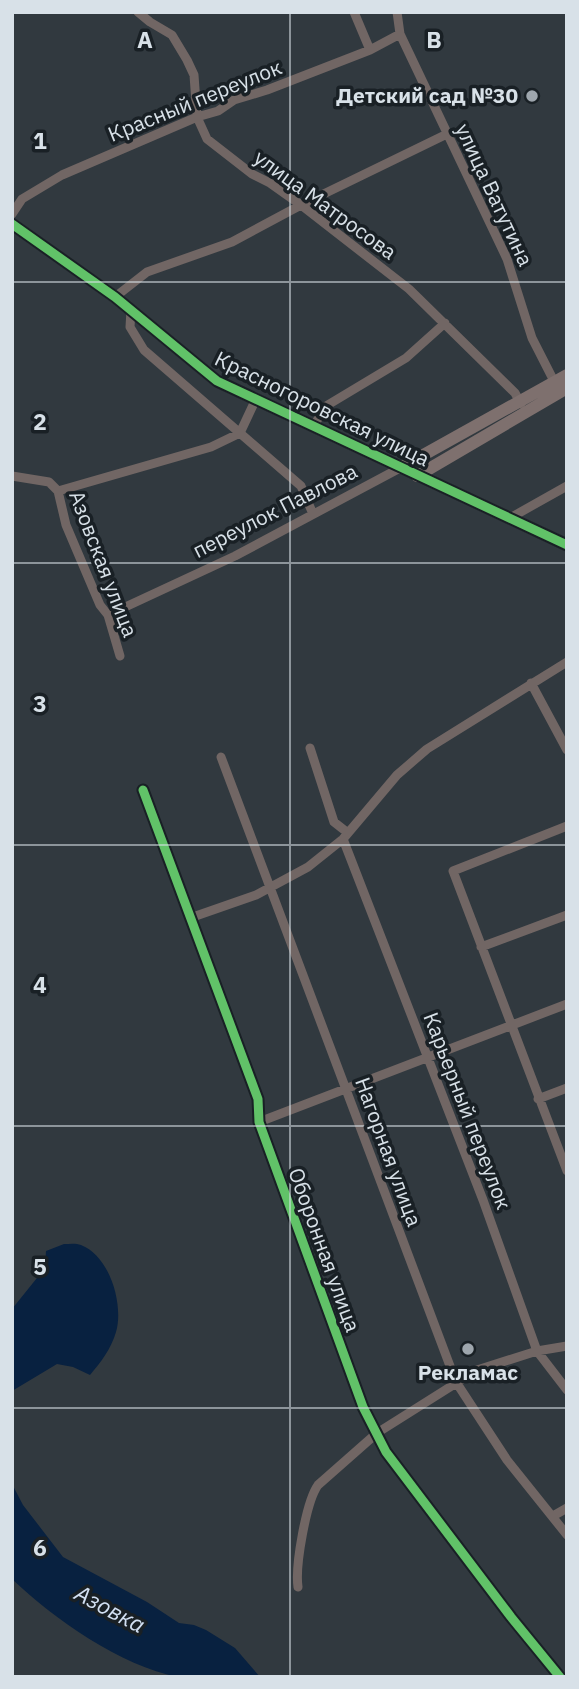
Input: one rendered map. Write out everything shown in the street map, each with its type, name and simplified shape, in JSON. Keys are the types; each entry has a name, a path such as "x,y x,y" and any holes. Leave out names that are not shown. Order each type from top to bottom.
{"street":[{"name":"улица Матросова","path":"138,12 172,35 187,60 194,75 197,117 206,139 252,174 301,205 409,289 515,393 522,407"},
{"path":"354,12 370,50"},
{"name":"улица Ватутина","path":"397,12 400,34 507,259 532,338 560,387"},
{"name":"Красный переулок","path":"12,214 22,199 62,174 197,117 218,111 234,100 370,50 400,34"},
{"path":"115,297 147,272 232,242 301,205 447,135"},
{"name":"Красногоровская улица","path":"12,224 115,297 217,382 567,545"},
{"name":"Красногоровская улица","path":"131,310 130,327 144,350 301,486 313,514"},
{"path":"313,427 326,406 406,358 445,323"},
{"name":"переулок Павлова","path":"108,615 235,556 522,407 560,387 567,375"},
{"path":"58,491 211,447 240,433 255,401"},
{"name":"переулок Павлова","path":"417,476 522,407"},
{"name":"Азовская улица","path":"12,476 49,482 58,491 66,525 83,569 100,605 108,615 120,656"},
{"path":"510,517 567,486"},
{"path":"190,918 256,895 308,867 345,836 397,775 427,749 567,662"},
{"path":"531,683 567,750"},
{"name":"Карьерный переулок","path":"310,748 334,822 345,836 537,1351 567,1390"},
{"name":"Нагорная улица","path":"221,757 456,1382 507,1460 567,1535"},
{"name":"Оборонная улица","path":"143,790 258,1099 259,1122 363,1407 386,1452 560,1677"},
{"path":"567,826 453,871 567,1171"},
{"path":"481,947 567,915"},
{"path":"259,1122 567,1004"},
{"path":"538,1100 567,1088"},
{"path":"298,1587 296,1574 311,1495 318,1485 377,1433 477,1370 537,1351 567,1346"},
{"path":"553,1516 567,1508"}],"water":[{"path":"64,1244 79,1244 91,1251 107,1270 118,1309 114,1338 90,1375 73,1367 57,1364 12,1391 12,1309 45,1268 46,1251"},
{"name":"Азовка","path":"12,1484 23,1505 63,1557 147,1602 179,1623 206,1630 235,1648 260,1677 187,1678 156,1671 112,1652 48,1610 12,1579"}],"cycle path":[{"path":"12,224 115,297 217,381 567,545"},
{"path":"143,790 258,1099 259,1122 363,1407 386,1452 560,1677"}],"place":[{"name":"Детский сад №30","path":"532,96"},
{"name":"Рекламас","path":"468,1349"}]}
